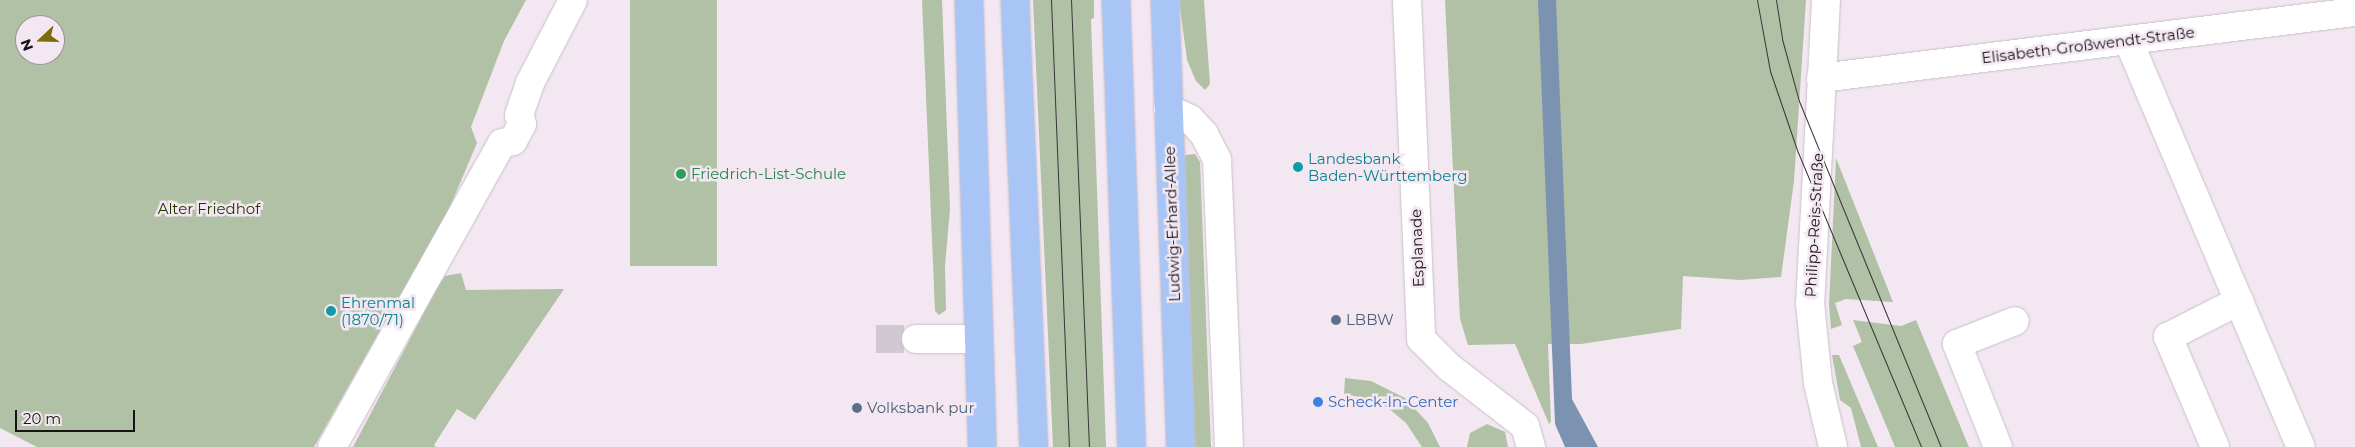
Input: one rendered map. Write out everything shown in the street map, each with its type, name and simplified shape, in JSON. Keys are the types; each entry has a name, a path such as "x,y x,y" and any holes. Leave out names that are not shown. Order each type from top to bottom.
{"main road":[{"path":"969,0 977,229 977,339 982,447"},
{"path":"1015,0 1034,447"},
{"path":"1116,0 1132,447"},
{"name":"Ludwig-Erhard-Allee","path":"1165,0 1181,447"}],"street":[{"path":"332,447 502,143 513,141 522,124 519,116 530,83 573,0"},
{"name":"Esplanade","path":"1407,0 1421,339 1449,367 1525,426 1531,447"},
{"name":"Philipp-Reis-Straße","path":"1826,0 1810,302 1818,384 1833,447"},
{"name":"Elisabeth-Großwendt-Straße","path":"1821,78 2355,12"},
{"path":"2128,40 2301,447"},
{"path":"1168,109 1190,119 1204,134 1217,160 1229,447"},
{"path":"2215,447 2168,337 2239,301"},
{"path":"1998,447 1958,344 2014,321"},
{"path":"916,340 977,339"}],"green space":[{"name":"Alter Friedhof","path":"0,0 526,0 504,41 471,127 477,143 449,209 314,447 37,447 0,428"},
{"name":"Friedrich-List-Schule","path":"630,0 717,0 717,266 630,266"},
{"path":"922,0 942,0 950,209 945,266 946,310 939,315 935,311"},
{"path":"1033,0 1094,0 1094,18 1091,19 1106,447 1053,447"},
{"path":"1179,0 1204,0 1210,84 1205,90 1196,81 1187,60"},
{"path":"1445,0 1806,0 1794,181 1781,277 1740,280 1683,276 1681,329 1581,344 1548,344 1551,422 1549,424 1515,344 1468,345 1460,319"},
{"path":"1195,154 1200,162 1211,447 1194,447 1184,159 1186,155"},
{"path":"1836,158 1893,302 1846,299 1835,303 1842,325 1831,329 1829,305"},
{"path":"461,273 466,290 564,289 475,420 457,409 434,445 436,447 353,447 437,288 445,276"},
{"path":"1853,320 1901,326 1916,320 1969,447 1895,447 1853,346 1862,342"},
{"path":"1832,355 1839,355 1878,447 1861,447 1851,408 1840,400"},
{"path":"1345,378 1371,381 1405,398 1428,423 1440,447 1422,447 1406,423 1387,407 1366,398 1344,394"},
{"path":"1487,424 1505,432 1508,447 1467,447 1470,433"}],"water":[{"path":"1538,0 1556,0 1572,399 1598,447 1565,447 1555,424"}],"tunnel":[{"path":"876,339 916,339"}],"tram line":[{"path":"1051,0 1069,447"},
{"path":"1071,0 1089,447"},
{"path":"1757,0 1770,71 1797,150 1921,447"},
{"path":"1776,0 1782,39 1799,101 1941,447"}],"place":[{"name":"Landesbank Baden-Württemberg","path":"1298,167"},
{"name":"Friedrich-List-Schule","path":"681,174"},
{"name":"Ehrenmal (1870/71)","path":"331,311"},
{"name":"LBBW","path":"1336,320"},
{"name":"Scheck-In-Center","path":"1318,402"},
{"name":"Volksbank pur","path":"857,408"}]}
